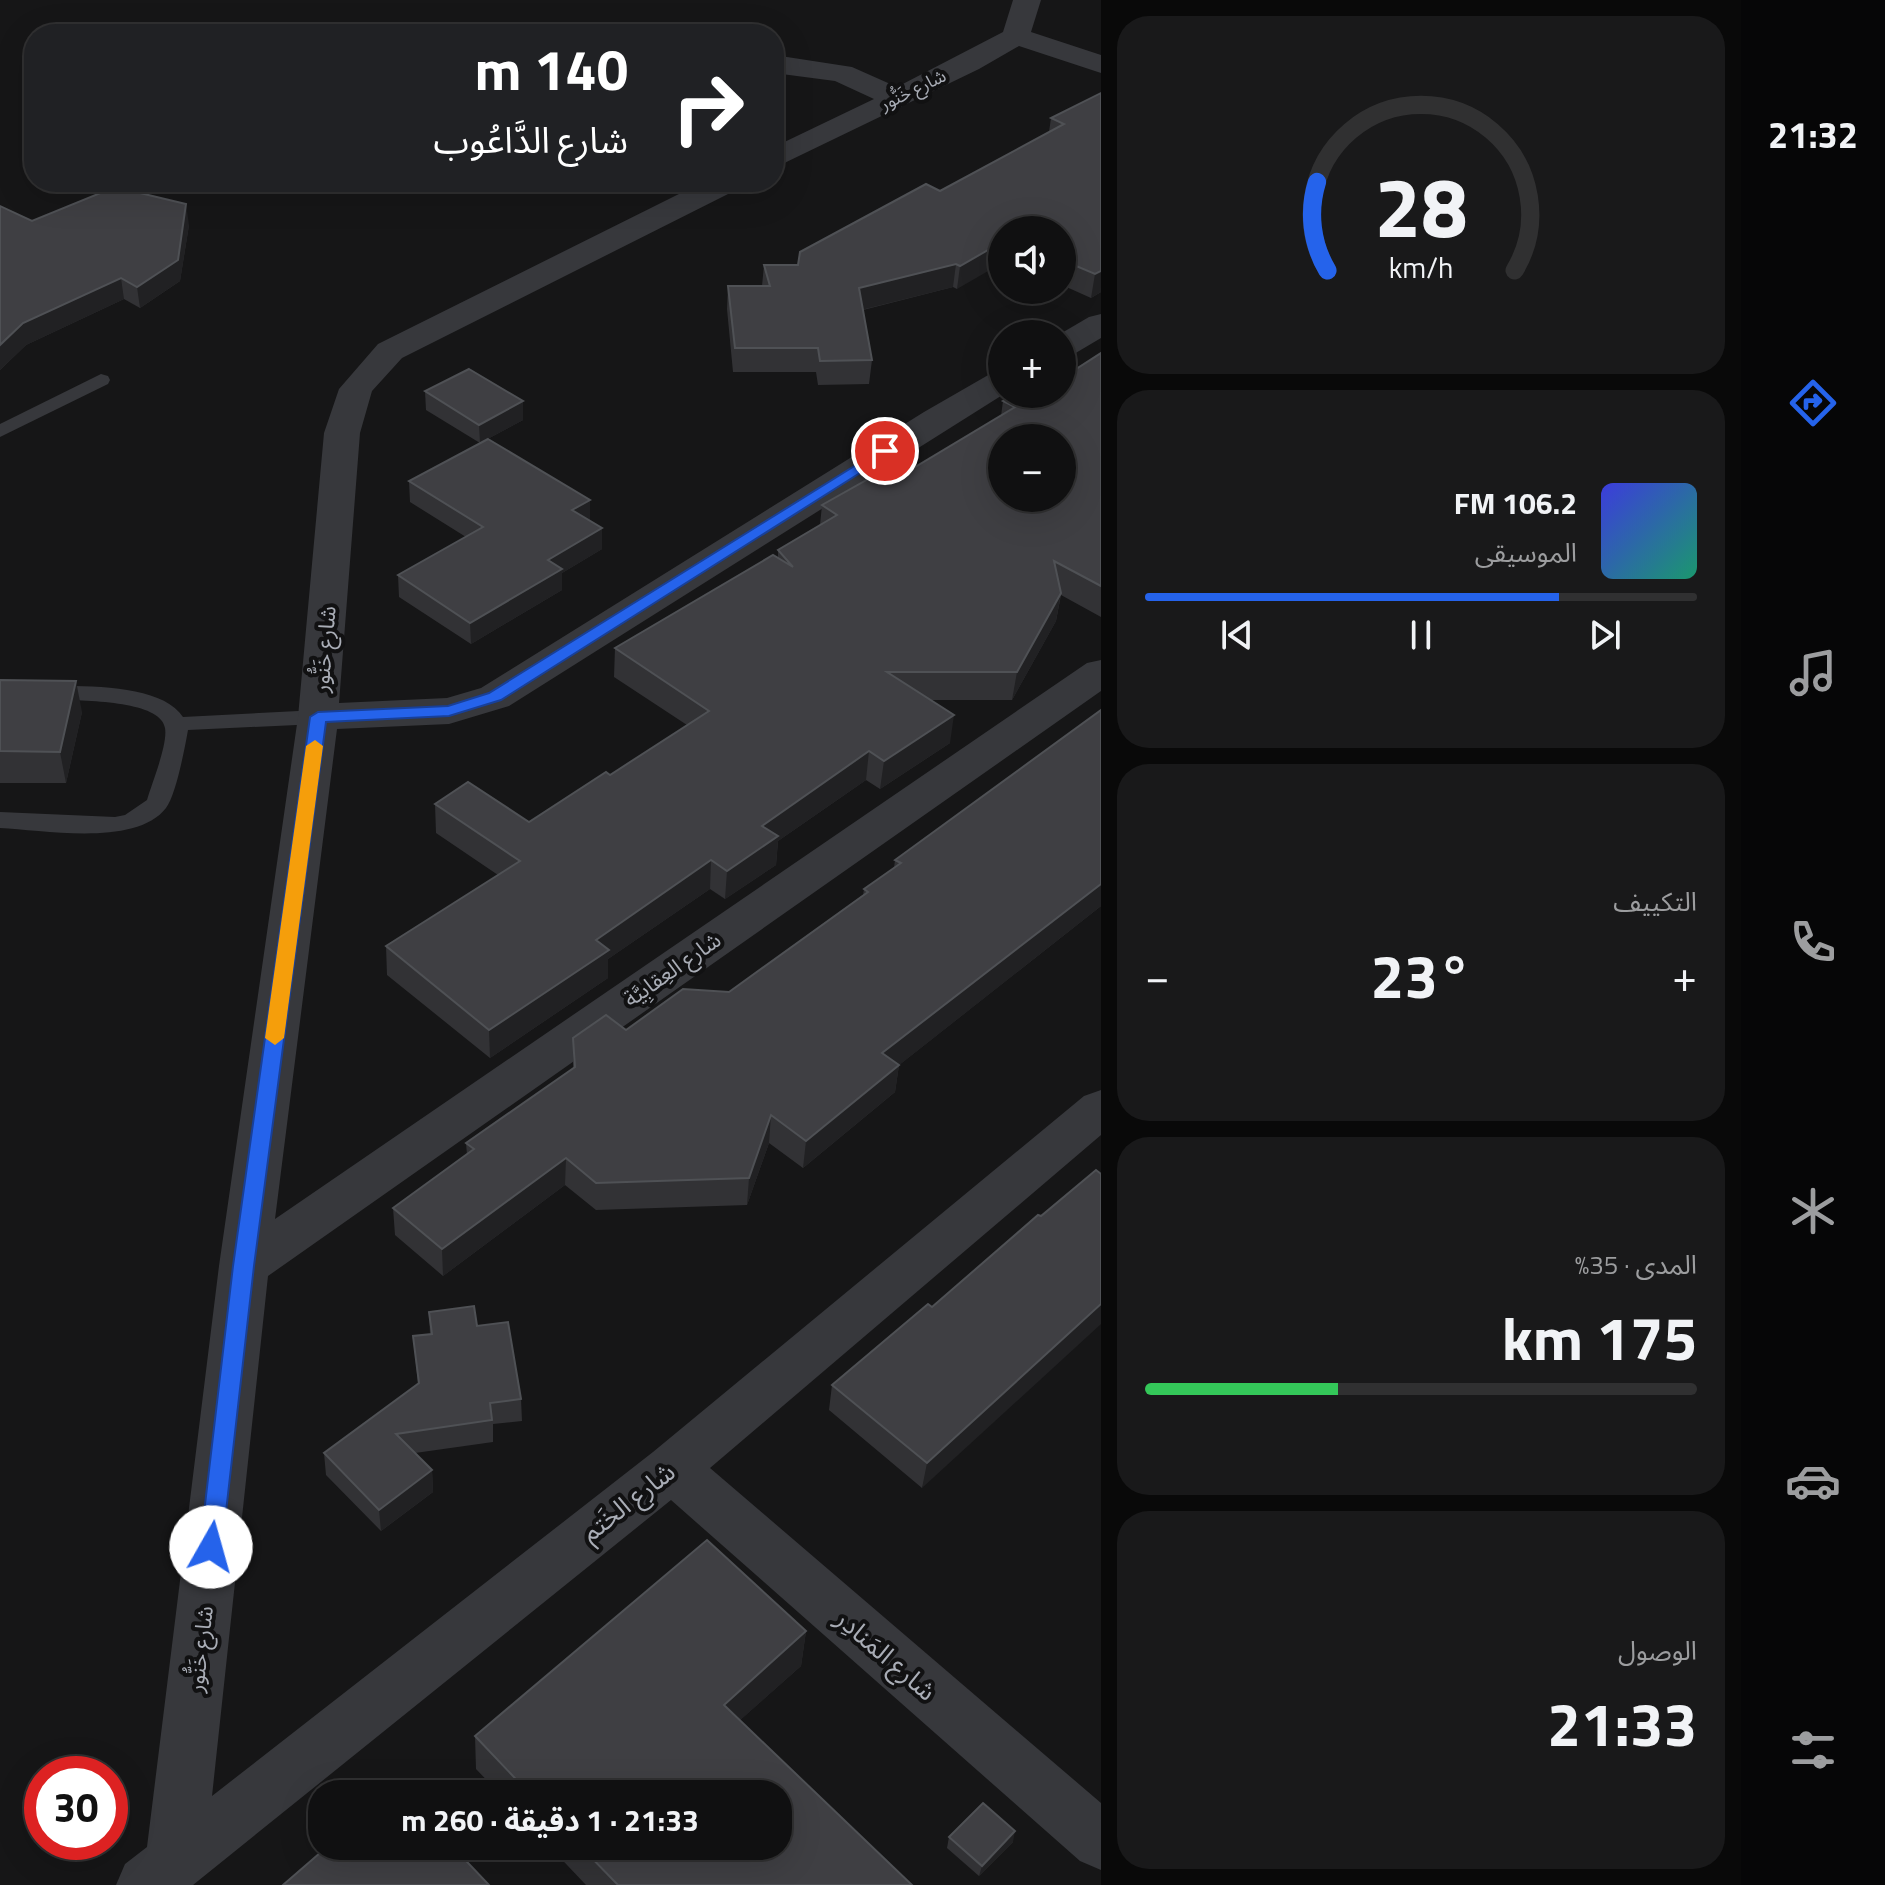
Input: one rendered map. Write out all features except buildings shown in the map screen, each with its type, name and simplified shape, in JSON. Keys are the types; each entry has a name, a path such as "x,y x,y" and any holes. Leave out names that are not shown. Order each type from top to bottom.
{"street":[{"path":"1027,0 1016,36 1101,64"},
{"name":"شارع خَنُّور","path":"784,154 969,63 1016,36"},
{"path":"784,65 842,73 896,98"},
{"name":"شارع خَنُّور","path":"161,1872 318,717 342,433 356,389 390,351 707,192"},
{"path":"1076,339 1101,324"},
{"path":"318,717 449,711 495,697 988,389"},
{"name":"شارع العِقابِيَّة","path":"244,1266 1101,672"},
{"name":"شارع الخَتم","path":"161,1872 672,1468 1101,1108"},
{"name":"شارع المَنادِر","path":"672,1468 1101,1841"}],"lane":[{"path":"0,431 101,380"},
{"path":"0,694 138,699 163,708 176,724 176,740 162,793 157,804 146,814 115,825 0,820"},
{"path":"176,724 318,717"}],"slow traffic":[{"path":"275,1038 315,746"}],"route":[{"path":"211,1547 244,1266 318,717 423,714 449,711 495,697 885,451"}]}
